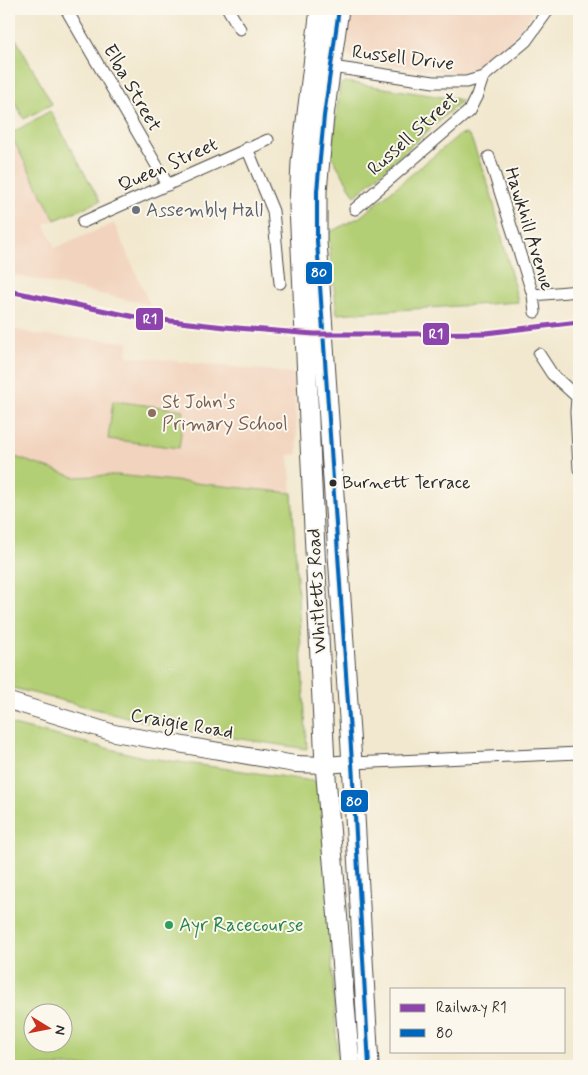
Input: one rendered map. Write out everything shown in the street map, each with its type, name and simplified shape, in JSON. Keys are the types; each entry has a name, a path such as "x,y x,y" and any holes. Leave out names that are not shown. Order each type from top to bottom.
{"main road":[{"path":"315,115 312,64 320,9"},
{"path":"315,115 332,67 339,9"},
{"name":"Whitletts Road","path":"315,115 301,162 299,206 313,306 316,361 325,765 350,1066"},
{"name":"Whitletts Road","path":"316,361 352,763 369,1066"},
{"name":"Craigie Road","path":"9,701 114,733 295,764 325,765 352,763"}],"street":[{"name":"Elba Street","path":"66,9 168,185"},
{"path":"228,9 240,29"},
{"name":"Russell Drive","path":"312,64 434,82 466,82 483,77 526,41 549,9"},
{"name":"Russell Street","path":"355,209 468,111 477,96 483,77"},
{"name":"Queen Street","path":"83,222 268,140"},
{"path":"247,148 273,211 280,283"},
{"name":"Hawkhill Avenue","path":"489,157 533,295 535,312"},
{"path":"533,295 579,291"},
{"path":"539,354 552,374 578,398 576,412 579,469"},
{"path":"352,763 579,752"}],"shaded area":[{"path":"351,9 536,9 507,45 484,66 462,74 353,60 347,54 346,43"},
{"path":"50,111 100,201 45,224 55,248 114,223 150,305 9,274 9,134"},
{"name":"St John's Primary School","path":"9,328 39,335 128,342 127,356 293,373 298,454 289,455 292,493 117,475 75,477 9,455"}],"green space":[{"path":"16,39 52,104 24,119 9,92 9,43"},
{"path":"345,82 462,100 355,196 331,155 340,85"},
{"path":"50,111 100,201 55,220 10,134"},
{"path":"467,134 471,138 491,193 518,302 337,314 328,233 360,217 459,135"},
{"path":"113,401 184,410 179,448 108,439"},
{"path":"9,455 75,477 117,475 292,493 307,749 174,729 9,687"},
{"name":"Ayr Racecourse","path":"9,724 143,757 321,782 338,1066 9,1066"}],"rail line":[{"name":"R1","path":"9,291 135,317 314,334 486,333 579,322"}],"transit line":[{"name":"80","path":"339,9 324,116 317,191 317,241 352,763 369,1066"}],"place":[{"name":"Assembly Hall","path":"136,210"},
{"name":"St John's Primary School","path":"152,413"},
{"name":"Burnett Terrace","path":"333,483"},
{"name":"Ayr Racecourse","path":"169,925"}]}
